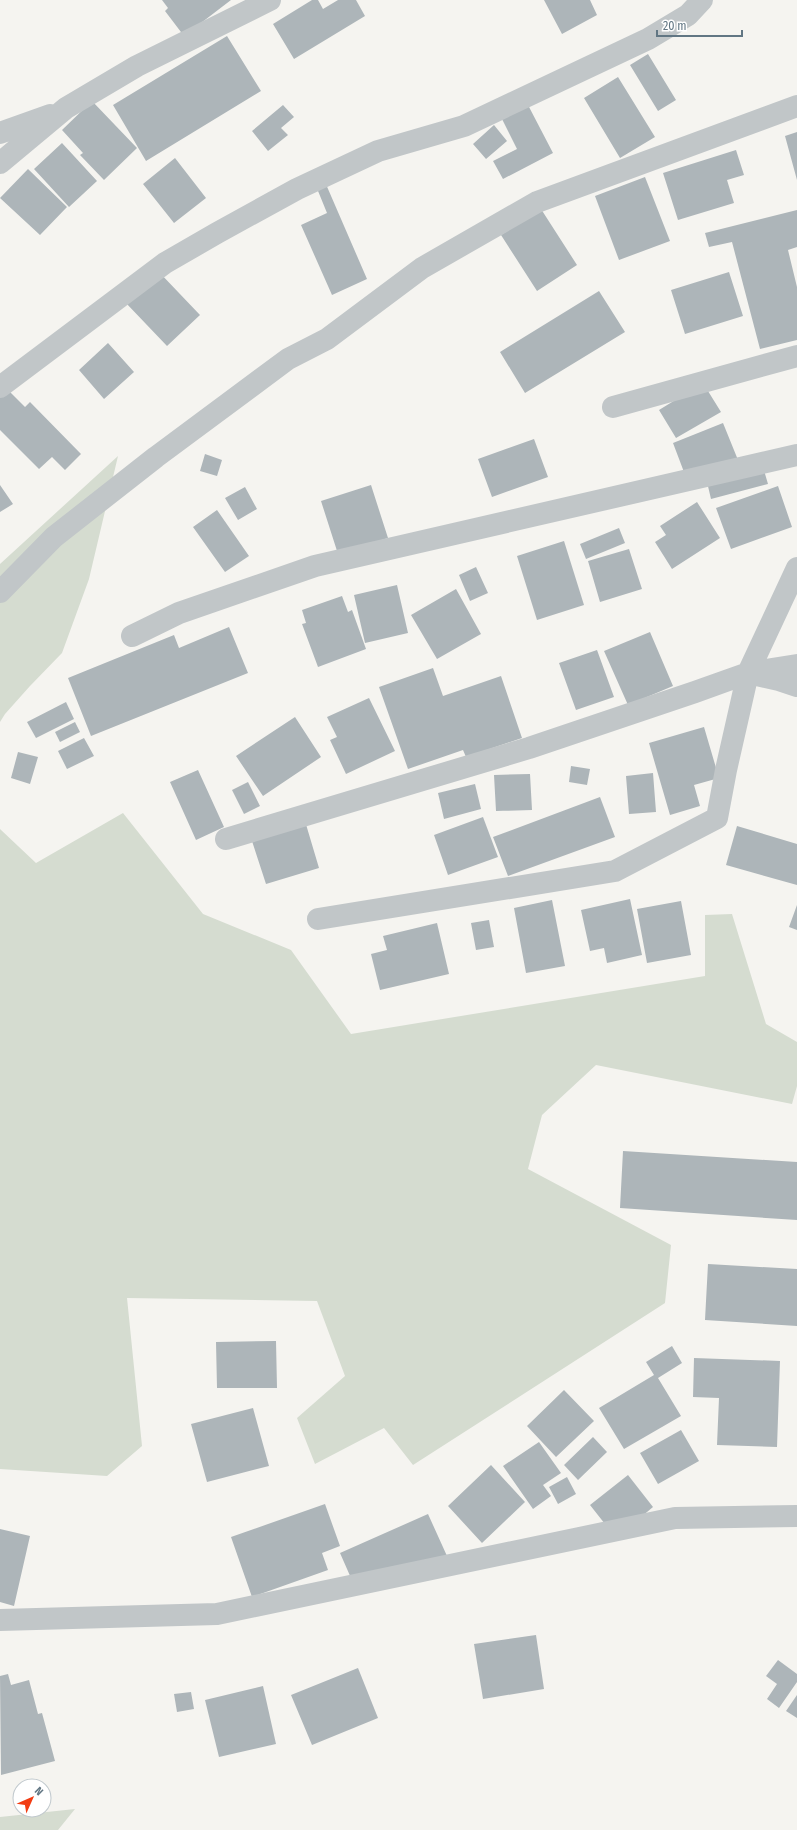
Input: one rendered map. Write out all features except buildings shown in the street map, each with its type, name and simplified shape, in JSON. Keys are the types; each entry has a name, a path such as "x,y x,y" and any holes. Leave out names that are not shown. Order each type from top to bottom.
{"street":[{"path":"0,163 66,108 137,66 270,0"},
{"path":"0,387 165,263 216,233 297,189 378,151 464,126 648,39 688,15 702,0"},
{"path":"0,592 54,537 156,457 288,360 326,339 422,268 538,202 797,106"},
{"path":"0,133 66,108"},
{"path":"613,407 797,356"},
{"path":"132,636 179,613 315,566 797,455"},
{"path":"318,919 615,871 717,818 726,770 748,673 797,568"},
{"path":"226,838 529,748 748,673 797,665"},
{"path":"748,673 780,680 797,686"},
{"path":"0,1620 217,1614 676,1518 797,1516"}],"shaded area":[{"path":"118,456 89,579 62,653 30,686 5,714 0,722 0,564"},
{"path":"123,813 203,914 291,950 351,1034 705,976 705,915 732,914 766,1024 797,1042 797,1086 792,1104 596,1065 542,1115 528,1169 671,1245 665,1303 413,1465 384,1428 315,1464 297,1418 345,1376 317,1301 127,1298 142,1446 107,1476 0,1469 0,829 36,863"},
{"path":"75,1809 58,1830 0,1830 0,1817 12,1816 12,1818 52,1818 52,1811"}]}
